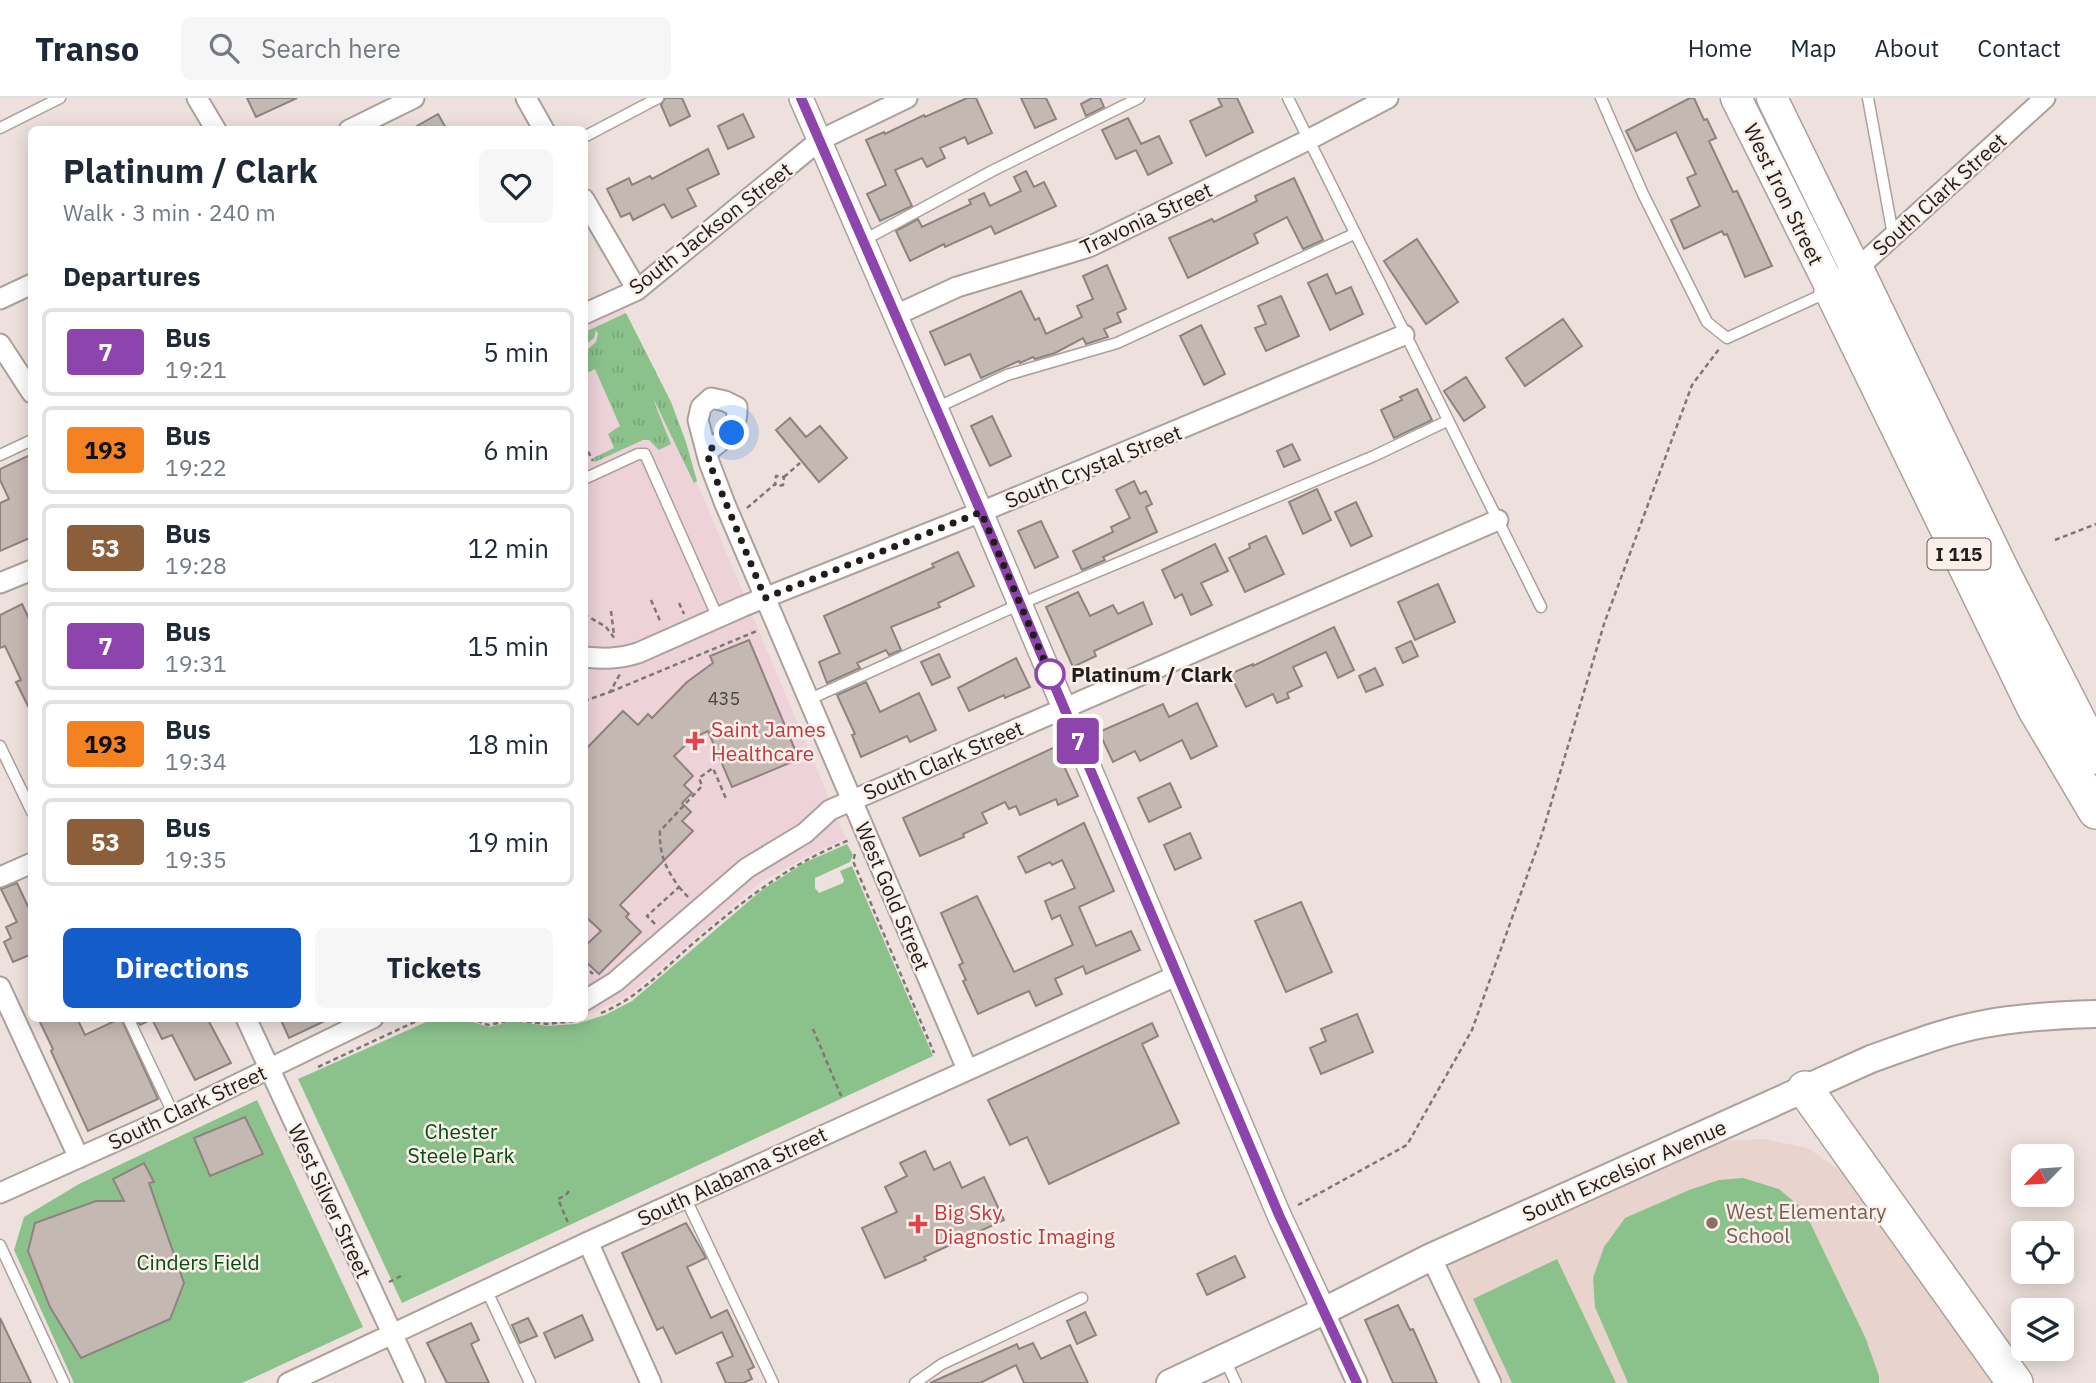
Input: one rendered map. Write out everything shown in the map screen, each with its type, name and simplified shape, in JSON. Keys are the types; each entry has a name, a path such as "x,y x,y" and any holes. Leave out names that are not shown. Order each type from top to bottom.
{"highway":[{"name":"I 115","path":"1844,280 2096,756"},
{"name":"I 115","path":"1844,280 2023,684 2096,811"},
{"path":"1805,1089 2015,1383"}],"main road":[{"name":"West Iron Street","path":"1737,98 1844,280"},
{"name":"West Iron Street","path":"1772,98 1844,280"},
{"name":"South Excelsior Avenue","path":"1170,1383 1324,1311 1431,1257 1882,1055 1982,1024 2027,1017 2096,1014"}],"street":[{"path":"197,98 214,126"},
{"path":"357,126 414,98"},
{"path":"526,98 542,126"},
{"path":"801,98 981,512 1279,1215 1357,1383"},
{"name":"South Jackson Street","path":"588,312 638,290 820,140 907,98"},
{"name":"Travonia Street","path":"896,315 957,287 1089,247 1388,98"},
{"name":"South Clark Street","path":"1844,280 2045,98"},
{"path":"588,206 638,290"},
{"path":"0,299 28,286"},
{"name":"South Crystal Street","path":"588,657 606,660 623,658 1404,335"},
{"path":"0,344 28,387"},
{"name":"West Gold Street","path":"708,451 709,462 725,504 967,1069"},
{"name":"South Clark Street","path":"588,999 615,982 747,868 805,833 830,810 1498,520"},
{"path":"0,583 28,572"},
{"path":"0,877 28,865"},
{"name":"South Alabama Street","path":"293,1382 588,1242 1178,975"},
{"path":"0,987 79,1158"},
{"name":"West Silver Street","path":"248,1022 415,1383"},
{"name":"South Clark Street","path":"0,1193 174,1115 362,1022"},
{"path":"588,1242 651,1383"},
{"path":"1431,1257 1491,1383"}],"lane":[{"path":"0,128 60,98"},
{"path":"588,135 658,98"},
{"path":"863,240 992,171 1139,98"},
{"path":"1288,98 1541,607"},
{"path":"1601,98 1643,194 1707,322 1727,338 1844,280"},
{"path":"1868,98 1893,236"},
{"path":"936,408 1007,375 1116,343 1354,234"},
{"path":"810,699 1020,604 1374,456 1447,421"},
{"path":"0,455 28,442"},
{"path":"588,477 638,454 645,454 718,618"},
{"path":"0,746 28,804"},
{"path":"130,1022 174,1115"},
{"path":"685,1198 773,1383"},
{"path":"0,1245 64,1383"},
{"path":"486,1289 530,1383"},
{"path":"915,1383 942,1364 1082,1298"},
{"path":"1224,1358 1236,1383"}],"path":[{"path":"1279,1215 1407,1146 1472,1030 1542,834 1604,624 1692,385 1727,338"},
{"path":"588,452 594,464"},
{"path":"775,484 783,485 784,477 800,463"},
{"path":"746,508 775,484 776,476 784,477"},
{"path":"2055,540 2096,524"},
{"path":"651,600 663,628"},
{"path":"611,611 617,643"},
{"path":"588,616 599,621 614,635"},
{"path":"588,700 759,629"},
{"path":"610,692 620,674"},
{"path":"657,927 647,916 679,887 666,868 661,851 660,831 702,786 699,778 713,768 727,801"},
{"path":"775,878 849,839 855,854 853,861 934,1053"},
{"path":"588,969 595,976"},
{"path":"318,1066 414,1022"},
{"path":"813,1029 842,1098"},
{"path":"569,1191 558,1199 569,1225"},
{"path":"389,1282 401,1276"}],"shaded area":[{"name":"Saint James Healthcare","path":"623,308 669,399 688,461 846,839 815,852 761,882 632,993 588,1015 588,325"},
{"name":"West Elementary School","path":"1763,1139 1808,1148 1853,1180 1995,1383 1504,1383 1449,1266 1714,1141"}],"green space":[{"path":"626,313 671,402 697,481 694,483 655,402 671,444 659,450 649,440 643,440 595,462 593,458 614,448 608,434 620,426 595,369 588,372 588,349 596,342 598,334 596,330 594,338 588,343 588,331"},
{"name":"Chester Steele Park","path":"847,844 853,855 850,862 815,878 815,888 819,893 843,883 840,871 852,866 933,1056 402,1303 298,1079 426,1022 473,1022 489,1027 520,1022 547,1026 588,1022 605,1015 632,1001 762,890 804,863"},
{"name":"Cinders Field","path":"257,1100 363,1327 242,1383 74,1383 14,1250 24,1217 79,1184"},
{"path":"1743,1178 1779,1189 1804,1210 1866,1339 1879,1383 1628,1383 1595,1307 1593,1278 1604,1247 1625,1218 1689,1190 1719,1180"},
{"path":"1557,1259 1616,1383 1512,1383 1473,1299"}],"building":[{"path":"247,98 297,98 256,117"},
{"path":"665,98 682,98 690,116 670,126 661,105"},
{"path":"967,98 976,98 992,133 968,144 965,137 940,148 945,158 927,167 922,158 895,170 912,206 880,221 867,194 886,185 866,140"},
{"path":"1021,98 1046,98 1056,119 1035,128"},
{"path":"1092,98 1100,98 1104,107 1086,116 1081,104"},
{"path":"1218,98 1237,98 1253,132 1206,156 1190,121 1222,106"},
{"path":"1694,98 1704,120 1707,119 1716,138 1709,141 1733,192 1737,191 1772,266 1745,277 1727,234 1724,235 1722,231 1684,249 1671,220 1700,206 1687,178 1696,174 1676,132 1636,151 1626,131"},
{"path":"438,114 445,126 417,126"},
{"path":"743,114 754,137 728,149 718,126"},
{"path":"1128,118 1141,144 1159,136 1172,163 1148,175 1136,150 1116,159 1102,130"},
{"path":"708,149 719,174 687,189 696,206 672,218 664,204 633,220 630,213 621,217 607,189 629,178 632,185 650,176 652,179"},
{"path":"1026,171 1034,187 1044,182 1056,206 995,234 991,226 945,247 944,244 910,261 896,231 918,219 922,227 971,204 969,200 984,193 990,206 1021,191 1014,177"},
{"path":"1294,178 1323,240 1303,249 1287,217 1254,234 1258,243 1188,278 1169,238 1212,219 1214,222 1257,201 1255,196"},
{"path":"1417,239 1458,302 1426,324 1384,261"},
{"path":"1107,265 1126,309 1117,313 1121,322 1104,329 1108,337 1086,344 1083,338 1055,353 1035,359 1033,357 1020,363 1019,361 981,378 970,354 945,365 930,332 1021,291 1035,320 1039,318 1046,334 1082,317 1077,306 1093,299 1083,276"},
{"path":"1327,274 1336,294 1351,287 1363,314 1330,330 1308,283"},
{"path":"1281,296 1299,336 1266,351 1255,328 1266,324 1258,306"},
{"path":"1563,319 1582,346 1525,386 1506,358"},
{"path":"1201,325 1225,374 1204,385 1180,336"},
{"path":"1466,377 1485,407 1464,421 1444,391"},
{"path":"1417,389 1432,420 1394,438 1381,410"},
{"path":"992,416 1011,456 990,466 971,426"},
{"path":"790,418 806,437 820,426 847,458 819,482 776,430"},
{"path":"1292,444 1300,460 1284,467 1277,451"},
{"path":"28,456 28,539 0,551 0,503 9,499 0,480 0,469"},
{"path":"1134,481 1140,494 1146,491 1152,504 1146,507 1157,532 1103,557 1105,560 1082,570 1073,551 1113,532 1111,527 1130,518 1116,490"},
{"path":"1317,489 1331,520 1303,534 1289,502"},
{"path":"1356,502 1372,536 1351,546 1335,512"},
{"path":"1041,521 1058,557 1035,568 1018,531"},
{"path":"1266,536 1284,574 1245,592 1229,558 1250,548 1249,544"},
{"path":"1215,544 1228,571 1201,583 1212,605 1191,615 1182,594 1175,598 1162,570"},
{"path":"958,552 974,586 938,603 940,607 891,627 901,650 889,655 886,650 857,663 860,668 827,683 819,662 840,653 824,616 934,567 932,564"},
{"path":"1438,584 1455,622 1415,640 1398,602"},
{"path":"1078,592 1090,616 1113,605 1118,614 1143,602 1152,624 1094,651 1096,656 1073,667 1046,607"},
{"path":"22,604 28,617 28,706 16,682 21,680 5,646 0,648 0,615"},
{"path":"1334,627 1354,670 1338,678 1326,652 1293,667 1302,686 1287,693 1289,698 1277,703 1273,694 1246,707 1230,674 1253,666"},
{"path":"749,640 799,759 732,787 708,731 693,738 674,756 693,776 684,785 692,793 682,803 691,812 682,821 693,831 620,905 629,914 626,917 641,932 599,974 588,964 588,943 601,931 588,919 588,747 623,711 638,725 648,714 652,718 687,682 713,663 710,656"},
{"path":"1411,641 1418,656 1403,663 1396,648"},
{"path":"939,654 950,677 932,685 921,662"},
{"path":"1016,658 1030,687 969,711 958,688"},
{"path":"1375,668 1383,685 1366,692 1359,676"},
{"path":"866,682 880,712 919,693 936,730 910,742 907,736 861,757 852,735 855,734 837,695"},
{"path":"1197,703 1217,746 1191,759 1182,740 1140,761 1135,751 1113,762 1099,732 1163,704 1169,717"},
{"path":"1055,747 1078,796 1058,805 1056,799 1020,815 1016,806 1009,809 1005,802 982,813 987,823 963,834 964,837 920,856 903,818"},
{"path":"1170,783 1181,807 1149,822 1138,798"},
{"path":"1084,823 1114,891 1079,907 1096,946 1131,931 1140,950 1086,974 1083,966 1055,979 1062,994 1036,1006 1029,991 978,1014 963,981 966,980 959,965 963,963 941,913 977,896 1014,972 1073,945 1060,915 1052,919 1045,901 1075,888 1062,860 1052,865 1050,862 1026,873 1018,857"},
{"path":"1190,833 1201,858 1175,870 1164,845"},
{"path":"17,883 28,906 28,956 13,962 4,942 11,938 6,927 17,922 1,889"},
{"path":"1301,902 1332,972 1286,992 1255,921"},
{"path":"1357,1014 1373,1052 1321,1074 1310,1048 1326,1041 1321,1029"},
{"path":"40,1022 79,1022 85,1035 113,1022 123,1022 158,1099 88,1131 51,1051 53,1049"},
{"path":"154,1022 209,1022 231,1063 195,1080 172,1035 162,1039"},
{"path":"282,1022 323,1022 289,1038"},
{"path":"1152,1023 1158,1036 1142,1044 1179,1123 1049,1184 1027,1137 1010,1145 988,1100"},
{"path":"245,1117 263,1154 210,1176 194,1138"},
{"path":"925,1151 934,1170 950,1162 962,1188 984,1177 1004,1220 885,1278 862,1228 897,1212 885,1187 907,1176 900,1163"},
{"path":"144,1163 154,1182 149,1183 184,1283 170,1319 81,1358 50,1307 28,1251 35,1223 96,1201 124,1201 113,1179"},
{"path":"686,1223 706,1258 687,1267 711,1318 727,1310 754,1367 748,1370 752,1379 743,1383 726,1383 717,1363 733,1356 722,1332 676,1354 663,1327 657,1330 622,1253"},
{"path":"1235,1256 1245,1277 1207,1295 1197,1274"},
{"path":"1398,1305 1410,1330 1413,1329 1437,1383 1393,1383 1365,1320"},
{"path":"1085,1312 1096,1335 1077,1344 1067,1321"},
{"path":"582,1315 593,1340 555,1358 544,1333"},
{"path":"0,1318 31,1383 0,1383"},
{"path":"528,1318 537,1336 520,1343 512,1325"},
{"path":"471,1323 479,1340 471,1344 489,1383 447,1383 427,1343"},
{"path":"1033,1343 1041,1359 1070,1345 1088,1383 1024,1383 1016,1365 980,1383 930,1383 1017,1344 1019,1349"}],"bus line":[{"name":"7","path":"801,98 981,512 1279,1215 1357,1383"}],"place":[{"name":"Platinum / Clark","path":"1050,674"},
{"name":"Saint James Healthcare","path":"695,741"},
{"name":"West Elementary School","path":"1712,1223"},
{"name":"Big Sky Diagnostic Imaging","path":"918,1224"}],"route":[{"path":"732,433 708,451 709,462 765,598 981,512 1051,676 1050,674"}]}
